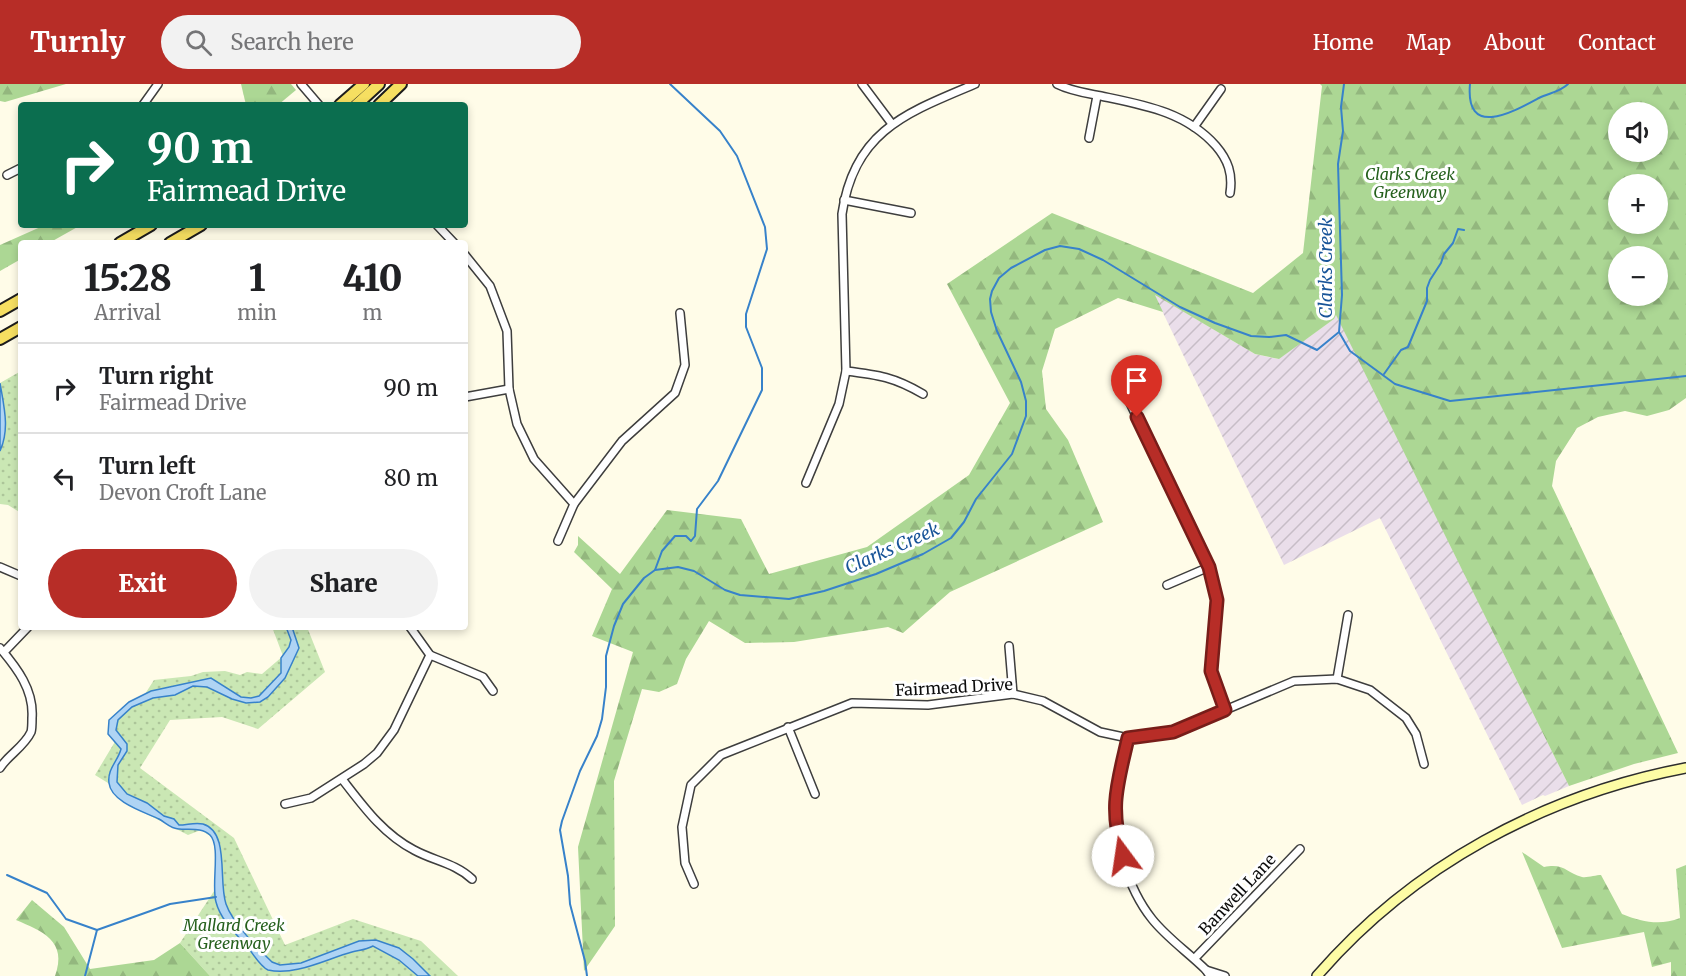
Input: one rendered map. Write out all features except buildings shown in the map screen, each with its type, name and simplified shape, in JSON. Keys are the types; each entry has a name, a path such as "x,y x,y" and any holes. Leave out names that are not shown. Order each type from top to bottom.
{"main road":[{"path":"343,102 364,84"},
{"path":"359,102 379,84"},
{"path":"382,102 401,84"},
{"path":"125,240 146,228"},
{"path":"175,240 196,228"},
{"path":"0,311 18,301"},
{"path":"0,339 18,329"},
{"path":"1317,976 1354,936 1382,911 1426,876 1469,849 1521,821 1564,802 1618,784 1686,768"}],"street":[{"path":"145,102 158,84"},
{"path":"300,84 316,102"},
{"path":"862,84 892,124"},
{"path":"806,483 839,404 846,371 842,232 844,200 858,162 868,147 892,124 919,108 975,84"},
{"path":"1057,84 1071,90 1152,107 1180,118 1212,142 1225,157 1231,173 1230,192"},
{"path":"1194,127 1221,89"},
{"path":"1089,138 1097,96"},
{"path":"7,174 18,169"},
{"path":"844,200 911,213"},
{"path":"440,228 451,240"},
{"path":"468,259 490,286 507,331 509,389 517,424 534,459 574,504"},
{"path":"558,541 574,504 622,441 675,393 685,365 680,313"},
{"path":"846,371 883,375 896,379 923,394"},
{"path":"1119,380 1209,567 1217,600 1211,671 1225,710"},
{"path":"468,396 509,389"},
{"path":"0,567 18,575"},
{"path":"1167,585 1209,567"},
{"path":"1337,679 1348,615"},
{"path":"0,768 18,750 31,732 33,711 28,689 2,650 25,630"},
{"path":"412,630 430,655 483,677 493,691"},
{"path":"1009,646 1013,694"},
{"path":"285,804 311,798 364,764 390,737 430,655"},
{"name":"Fairmead Drive","path":"694,884 685,863 682,827 691,785 721,755 852,703 928,705 1013,694 1043,701 1100,732 1128,738 1173,732 1294,681 1337,679 1370,690 1406,718 1416,734 1424,764"},
{"path":"788,727 815,794"},
{"path":"1128,738 1115,795 1114,817 1129,876 1137,896 1152,920 1195,958 1208,973 1225,976"},
{"path":"342,779 370,814 398,841 455,866 472,879"},
{"name":"Banwell Lane","path":"1195,958 1299,849"}],"shaded area":[{"path":"1154,294 1255,354 1278,359 1334,319 1336,314 1569,786 1522,805 1380,518 1284,565"}],"green space":[{"path":"0,84 66,84 5,102 0,101"},
{"path":"241,84 291,84 296,90 282,102 245,102"},
{"name":"Clarks Creek Greenway","path":"1320,84 1686,84 1686,398 1669,410 1647,416 1625,411 1598,417 1577,428 1556,461 1552,486 1678,753 1634,764 1569,786 1336,315 1334,319 1279,359 1255,354 1155,295 1163,312 1118,298 1055,329 1042,371 1046,409 1068,440 1103,522 950,592 903,633 888,627 794,642 745,643 709,621 686,659 677,684 659,692 642,689 614,781 615,926 584,971 578,847 633,652 592,636 612,589 574,552 578,545 578,536 620,574 667,510 741,519 769,574 867,547 969,475 1010,403 947,284 1052,213 1253,293 1303,253 1322,86"},
{"path":"38,228 76,228 54,240 18,240 18,261 0,271 0,245"},
{"path":"18,373 18,511 8,505 0,504 0,383"},
{"name":"Mallard Creek Greenway","path":"273,630 308,630 325,672 258,729 222,717 170,720 140,768 234,838 285,945 353,919 421,941 458,976 210,976 180,943 218,885 216,840 201,830 188,835 127,804 108,783 95,775 116,740 113,721 145,694 154,680 191,676 203,672 262,674 283,656"},
{"path":"1522,852 1544,867 1561,867 1582,877 1601,875 1622,914 1651,922 1665,922 1680,918 1676,869 1686,865 1686,976 1671,976 1671,962 1652,967 1644,932 1562,948"},
{"path":"32,900 64,927 90,969 154,960 180,943 210,976 55,976 58,954 55,946 43,933 16,920"}],"water":[{"path":"0,383 5,434 0,451"},
{"path":"287,630 293,630 299,648 285,678 268,697 260,702 246,703 207,687 193,686 175,695 153,698 132,707 118,720 116,730 127,744 127,751 118,765 117,782 127,794 147,803 164,816 174,819 179,825 200,823 211,829 220,847 224,894 229,911 246,935 272,962 280,965 301,963 359,941 376,940 399,948 430,976 418,976 399,960 373,946 300,969 268,970 231,929 218,908 215,895 215,848 210,835 199,830 171,827 129,806 111,790 110,773 121,749 108,734 109,720 129,702 151,691 211,678 241,697 259,696 281,673 281,658 291,640"}],"waterway":[{"path":"655,570 662,551 675,536 686,536 691,541 695,536 697,509 718,481 762,390 762,368 746,327 746,314 767,249 765,227 737,156 720,131 670,84"},
{"name":"Clarks Creek","path":"587,976 570,904 560,830 580,771 597,736 602,719 606,687 606,656 614,626 623,604 644,578 655,570 678,567 694,571 725,590 740,595 789,599 824,591 876,574 923,554 951,538 964,522 976,499 1012,454 1026,416 1026,401 1021,382 997,331 991,312 992,291 999,278 1011,268 1045,250 1060,246 1079,249 1103,260 1180,307 1215,323 1251,336 1286,335 1317,350 1339,332 1342,295 1338,164 1343,131 1341,107 1344,84"},
{"name":"Clarks Creek","path":"1470,84 1470,101 1475,111 1483,116 1493,117 1558,91 1568,84"},
{"path":"1384,374 1401,350 1408,347 1427,301 1427,288 1430,280 1444,254 1453,243 1458,229 1464,230"},
{"path":"1339,332 1350,351 1395,384 1450,401 1686,376"},
{"path":"7,875 47,893 66,919 97,930 170,904 216,897"},
{"path":"85,976 97,930"}],"route":[{"path":"1123,856 1114,817 1115,795 1128,738 1173,732 1225,710 1211,671 1217,600 1209,567 1137,417"}]}
